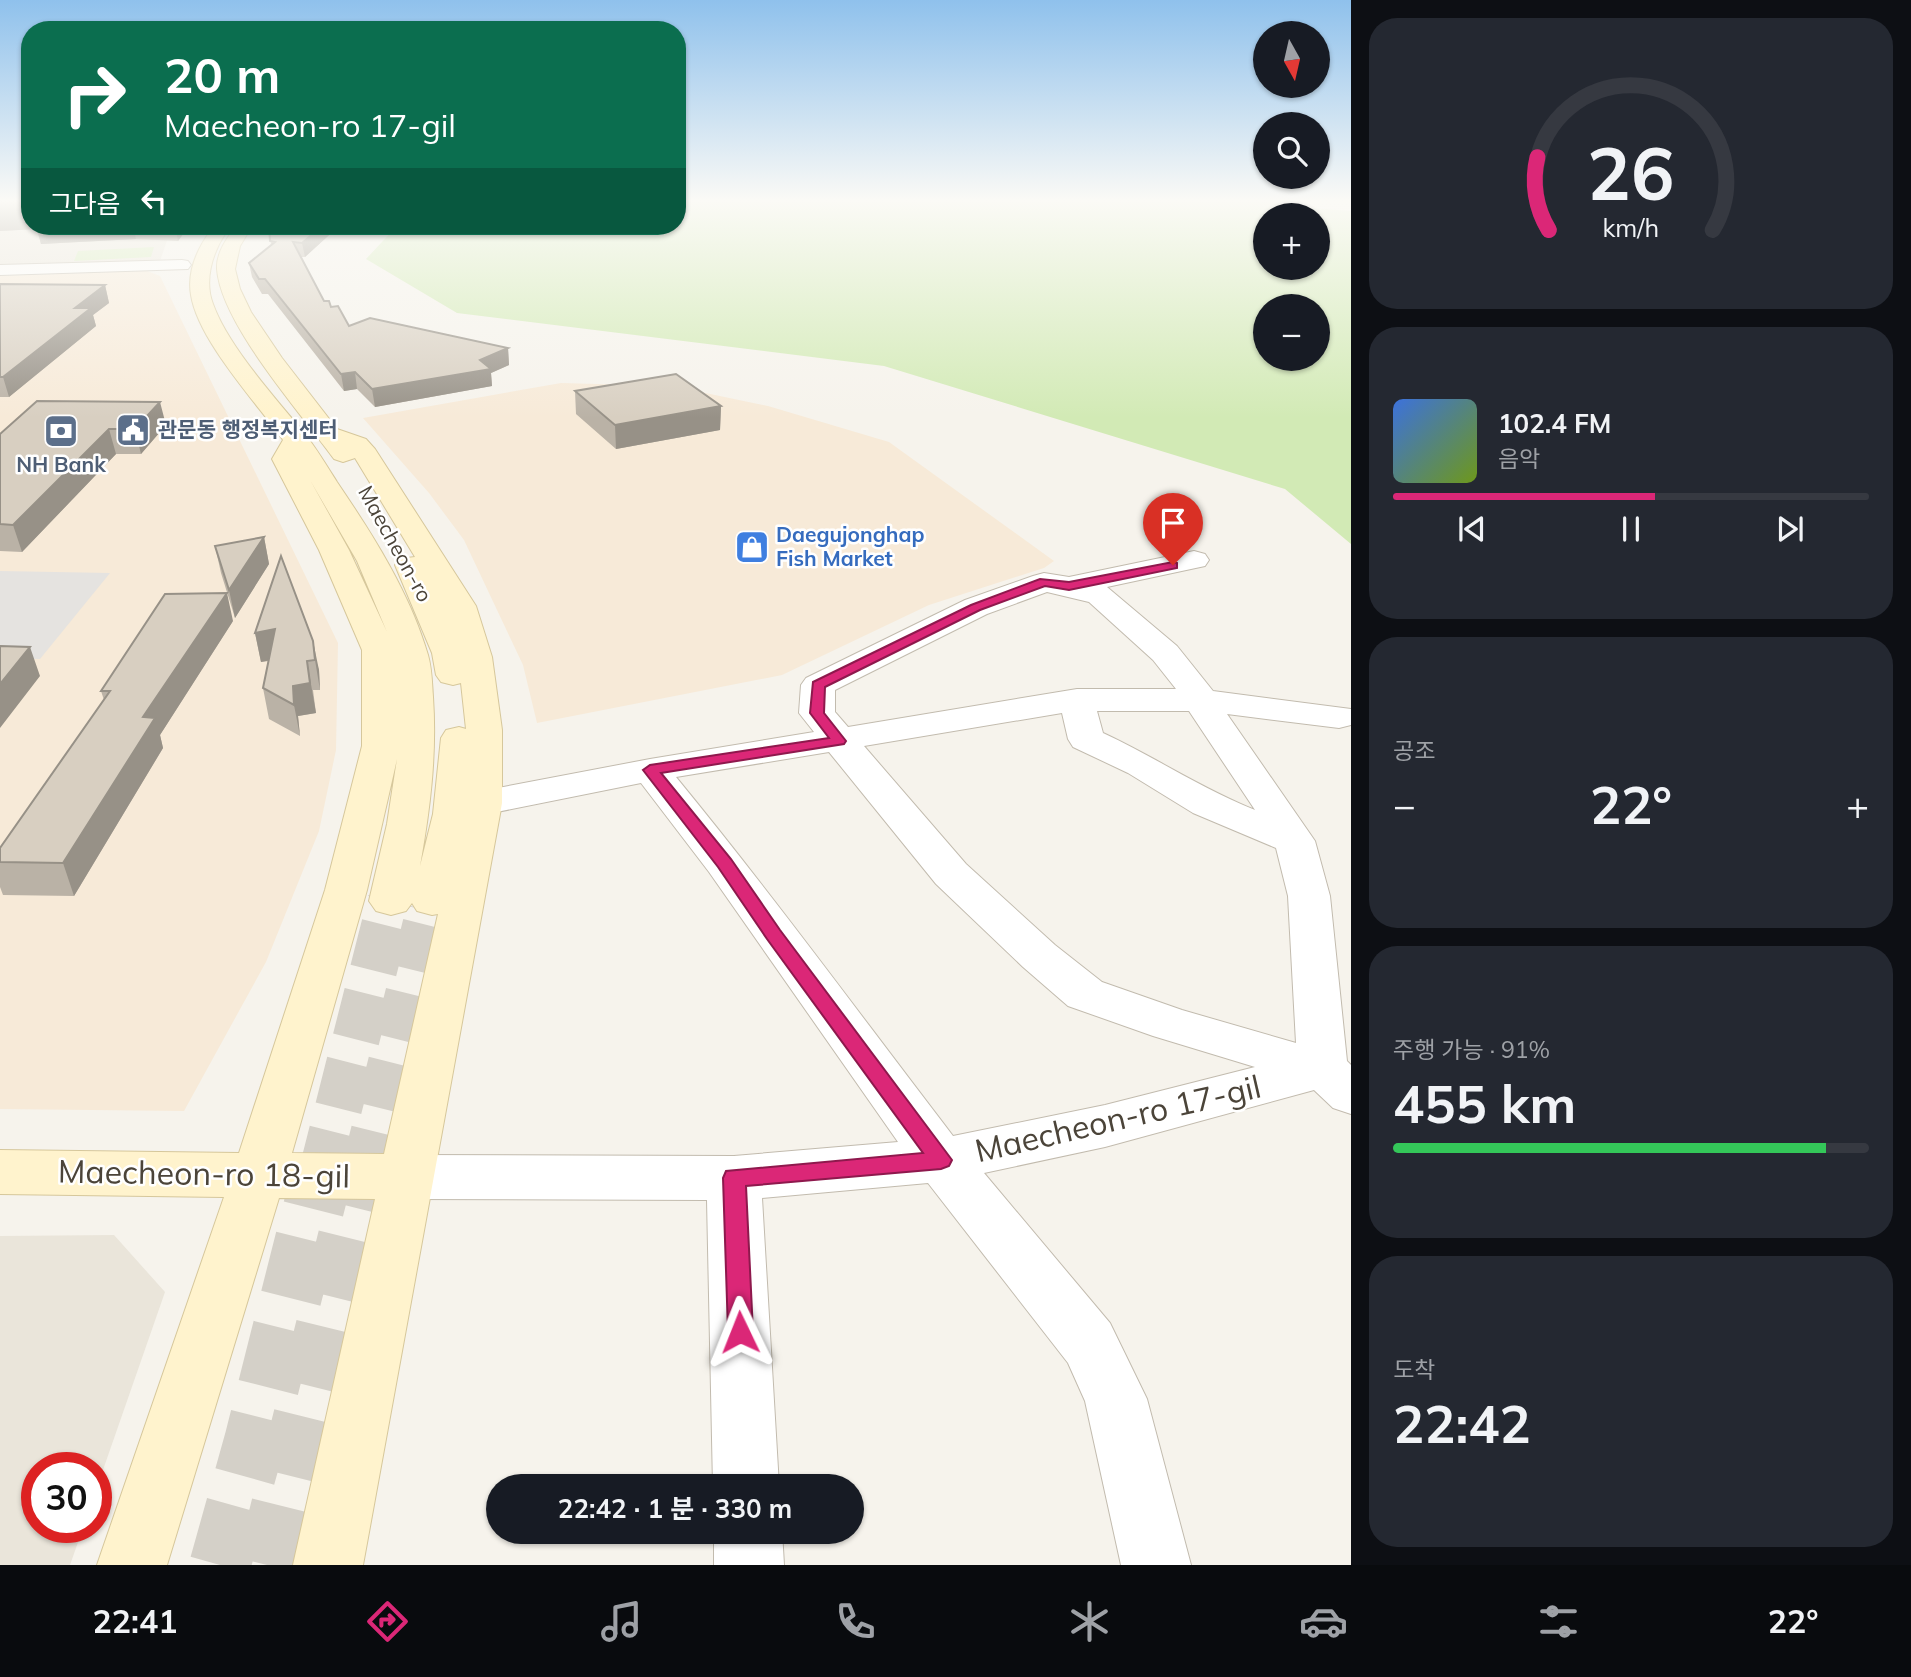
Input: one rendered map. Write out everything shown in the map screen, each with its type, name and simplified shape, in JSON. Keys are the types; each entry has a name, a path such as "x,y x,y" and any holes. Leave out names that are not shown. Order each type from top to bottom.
{"main road":[{"path":"180,272 184,286 201,301"},
{"name":"Maecheon-ro","path":"202,272 201,301 212,324 312,436 393,533 425,595 449,653 457,694 459,748 453,814 432,901"},
{"name":"Maecheon-ro","path":"227,272 245,321 312,436 387,590 412,656 417,729 413,799 391,901"},
{"path":"230,286 237,272"},
{"path":"132,1565 259,1175 346,890 381,746 379,650 334,550 285,459 312,436 357,444 366,454 460,606 475,657 485,730 482,803 328,1565"},
{"name":"Maecheon-ro 18-gil","path":"0,1172 408,1177"}],"street":[{"path":"1069,586 1194,560"},
{"path":"1044,582 1100,595 1165,653 1202,700 1214,724 1251,773 1294,841 1310,897 1337,1082 1085,994 1039,956 951,874 817,713 818,685 976,607 1044,582"},
{"path":"482,803 650,770 1077,700 1202,700 1339,717"},
{"path":"1077,700 1086,739 1141,765 1207,805 1294,841"},
{"path":"650,770 724,863 941,1160 1088,1343 1116,1399 1156,1565"},
{"name":"Maecheon-ro 17-gil","path":"408,1177 734,1178 941,1160 1337,1082"},
{"path":"734,1178 746,1474"},
{"path":"748,1544 749,1565"}],"shaded area":[{"path":"150,272 160,276 338,643 336,750 319,831 266,962 184,1111 0,1109 0,276"},
{"path":"561,383 672,386 768,406 889,442 1054,561 1044,568 929,605 782,675 537,723 523,665 464,540 429,493 363,418"},
{"path":"0,571 110,573 40,659 0,658"},
{"path":"114,1235 165,1292 109,1452 21,1452 21,1543 78,1543 70,1565 0,1565 0,1236"}],"green space":[{"path":"388,272 1253,272 1253,280 1330,280 1330,272 1351,272 1351,544 1285,489 884,366 457,313"}],"building":[{"path":"255,272 309,272 324,301 329,301 331,307 338,306 349,326 370,318 508,348 480,360 491,369 372,389 355,372 341,374 265,279 259,279"},
{"path":"0,284 105,285 75,308 91,308 0,377"},
{"path":"676,374 721,406 615,425 575,391"},
{"path":"37,401 160,402 135,429 109,429 13,525 0,524 0,434"},
{"path":"264,537 229,590 215,546"},
{"path":"281,556 313,641 315,660 307,661 310,683 293,686 294,705 263,688 275,629 255,633"},
{"path":"227,593 143,717 155,718 63,863 0,862 0,848 110,691 101,691 165,594"},
{"path":"0,646 30,647 0,684"}],"tunnel":[{"path":"321,1177 391,901"},
{"path":"363,1177 432,901"},
{"path":"220,1565 255,1440 322,1175"},
{"path":"267,1565 364,1175"}],"place":[{"name":"관문동 행정복지센터","path":"133,430"},
{"name":"NH Bank","path":"61,431"},
{"name":"Daegujonghap Fish Market","path":"752,547"}],"route":[{"path":"740,1332 734,1178 941,1160 724,863 650,770 839,741 817,713 818,685 976,607 1044,582 1069,586 1173,565"}]}
